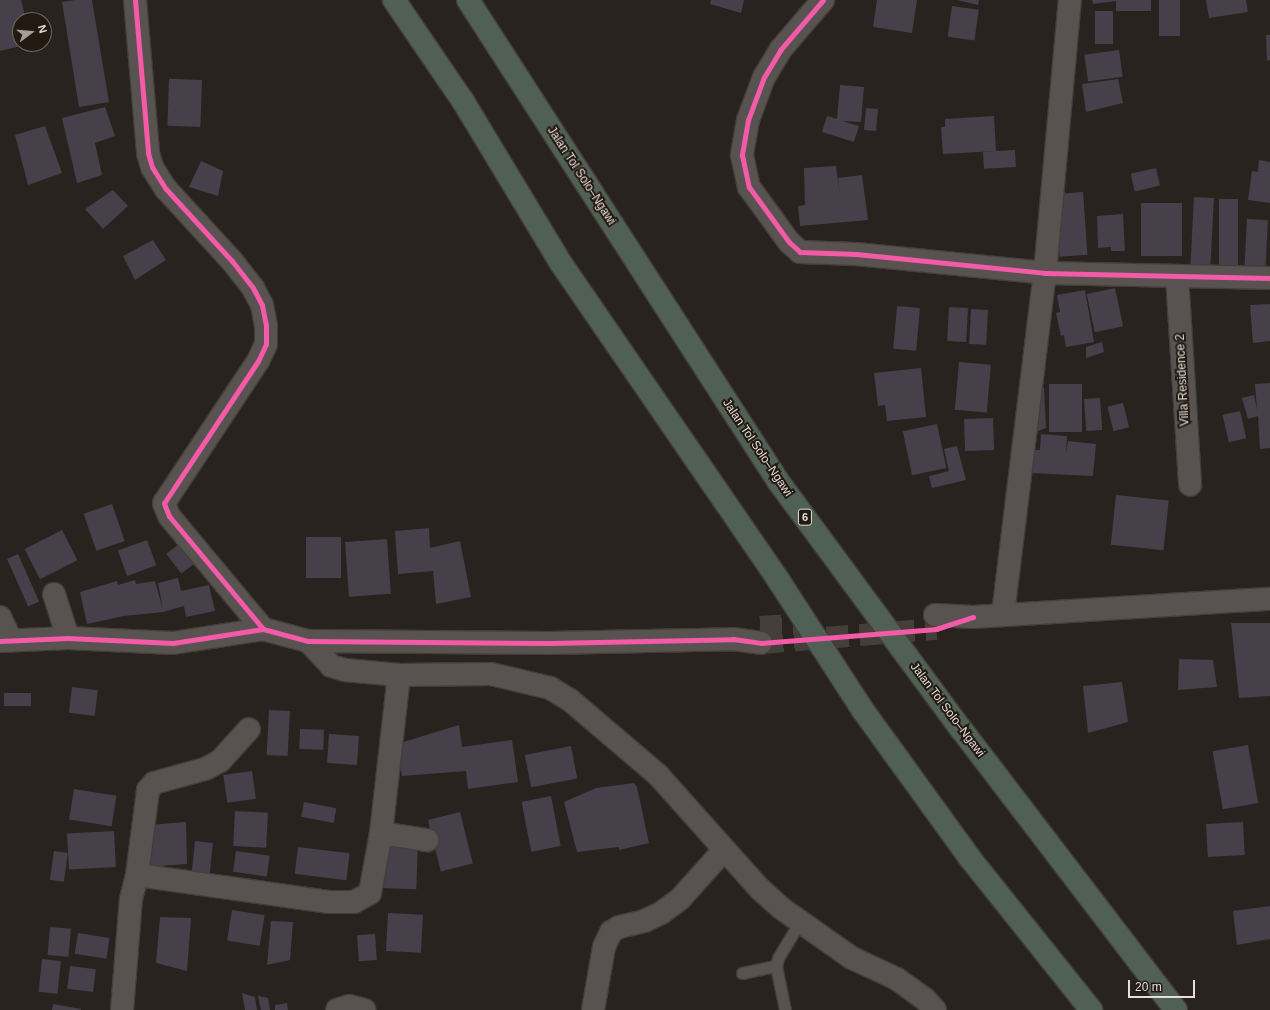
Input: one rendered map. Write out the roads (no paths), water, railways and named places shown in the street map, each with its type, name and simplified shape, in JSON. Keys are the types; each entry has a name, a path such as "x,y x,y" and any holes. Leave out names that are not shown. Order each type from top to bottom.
{"highway":[{"path":"394,0 463,101 560,262 779,581 862,709 969,857 1091,1010"},
{"name":"Jalan Tol Solo–Ngawi","path":"468,0 778,481 960,729 1176,1010"}],"street":[{"path":"135,0 148,153 152,167 166,189 232,261 252,288 262,305 266,325 266,344 258,361 168,496 165,506 169,516 263,629"},
{"path":"823,0 781,49 764,77 748,120 742,155 749,187 789,242 806,254 856,254 1045,272 1270,278"},
{"path":"1004,614 1045,272 1070,0"},
{"name":"Villa Residence 2","path":"1177,276 1190,485"},
{"path":"54,594 68,638"},
{"path":"935,622 974,616 1270,599"},
{"path":"0,617 5,641 68,638 173,643 263,629 308,641 549,643 734,639 760,635"},
{"path":"308,641 331,666 345,670 399,675 491,674 550,688 570,700 658,776 760,889 799,922 852,958 896,980 925,999 935,1010"},
{"path":"136,875 328,902 354,902 370,893 381,833 399,675"},
{"path":"122,1010 131,899 136,875 148,790 154,783 205,769 220,761 249,729"},
{"path":"381,833 427,840"},
{"path":"593,1010 604,947 611,932 619,927 644,921 680,899 724,850"},
{"path":"338,1010 348,1006 365,1010"}],"lane":[{"path":"785,1010 776,966 778,958 799,922"},
{"path":"742,973 776,966"}],"tunnel":[{"path":"760,627 811,624"},
{"path":"761,643 936,629"}]}
